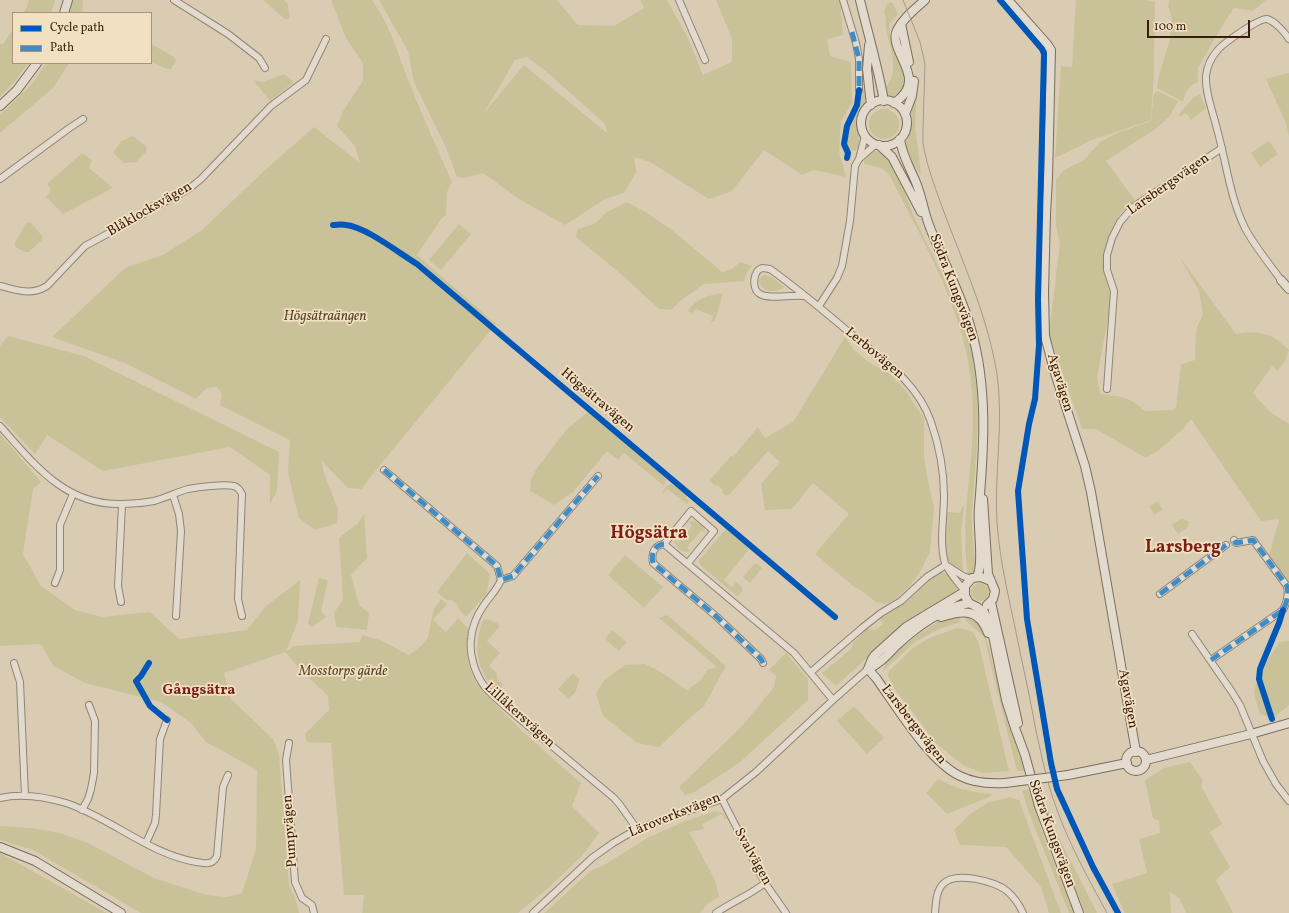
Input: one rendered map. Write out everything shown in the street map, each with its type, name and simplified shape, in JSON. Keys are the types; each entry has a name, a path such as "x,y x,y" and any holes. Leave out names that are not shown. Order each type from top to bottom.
{"street":[{"path":"64,12 68,0"},
{"path":"174,0 228,34 259,58 265,68"},
{"path":"679,0 705,60"},
{"path":"843,0 859,59 859,90"},
{"path":"860,0 878,68 884,101"},
{"path":"894,103 905,93 909,84 908,70 896,37 898,28 906,17 925,0"},
{"name":"Agavägen","path":"1008,0 1047,44 1050,50 1044,292 1046,336 1054,370 1092,492 1136,752"},
{"name":"Larsbergsvägen","path":"1289,40 1272,21 1267,19 1261,20 1240,32 1218,49 1210,61 1206,74 1208,94 1234,196 1244,226 1252,240 1289,289"},
{"path":"901,24 914,81 912,96 905,114"},
{"name":"Blåklocksvägen","path":"0,286 30,292 40,290 47,286 86,246 144,214 154,206 163,203 190,188 201,179 271,106 306,80 326,39"},
{"path":"870,42 867,69 871,105"},
{"path":"0,106 17,90 36,64"},
{"path":"819,306 837,278 842,266 850,221 855,166 865,136 861,122 863,114 871,105 880,101 894,103 900,107 905,114 907,121 906,128 900,139 890,145 878,145 858,159"},
{"path":"0,178 83,119"},
{"name":"Södra Kungsvägen","path":"865,136 892,157 929,224"},
{"name":"Södra Kungsvägen","path":"900,139 902,152 917,185 929,224 962,304 978,355 983,401 982,471 988,574 995,591 991,602 1024,755"},
{"name":"Larsbergsvägen","path":"1107,389 1114,291 1107,270 1107,255 1114,234 1120,222 1133,207 1222,148"},
{"name":"Lerbovägen","path":"804,296 763,295 757,292 754,287 754,278 761,269 770,269 819,306 887,362 912,387 927,411 933,429 942,474 944,494 942,553 951,574 964,591"},
{"path":"0,426 48,477 73,494 94,501 122,504 154,501 188,489 205,486 234,486 241,491 238,599 242,616"},
{"path":"384,470 497,566 501,580"},
{"name":"Södra Kungsvägen","path":"982,471 978,511 980,566 974,578 967,584 964,591 965,598 984,612 991,626 1006,700 1039,806 1079,913"},
{"name":"Lillåkersvägen","path":"598,476 513,576 501,580 498,589 484,605 474,626 471,639 471,651 477,675 485,688 614,798 636,829"},
{"path":"55,583 60,570 60,525 73,494"},
{"path":"173,495 179,514 181,531 176,616"},
{"path":"120,602 118,586 122,504"},
{"path":"688,563 714,531 691,511 664,544 659,545 654,549 652,558 653,563 717,618 761,658 763,663"},
{"path":"1211,660 1283,610 1288,600 1289,592 1287,586 1253,540 1236,543 1234,540"},
{"path":"664,544 794,653 833,700"},
{"path":"1160,594 1226,545"},
{"path":"811,672 862,628 881,613 901,601 927,577 946,565 954,572 974,578 985,577 991,581"},
{"name":"Läroverksvägen","path":"868,669 875,655 906,627 964,591"},
{"path":"973,605 986,606 991,602"},
{"name":"Läroverksvägen","path":"533,913 592,858 636,829 722,799 756,772 833,700 868,669 878,663 911,633 929,620 956,606 973,605"},
{"path":"929,620 960,612 968,612 979,618 986,628 999,669"},
{"path":"1192,634 1240,705 1251,734 1270,773 1276,784 1289,801"},
{"path":"14,663 20,682 25,796"},
{"name":"Larsbergsvägen","path":"868,669 921,739 944,766 961,777 985,783 1005,783 1068,775 1127,762"},
{"path":"82,810 91,790 94,773 94,721 89,705"},
{"path":"146,843 155,823 160,739 167,720"},
{"path":"1146,760 1289,723"},
{"name":"Pumpvägen","path":"289,742 286,760 295,882 302,898 312,905 314,913"},
{"path":"1136,752 1142,754 1146,760 1144,767 1137,771 1130,769 1127,762 1129,755 1136,752"},
{"path":"0,798 25,796 51,799 82,810 160,850 188,860 206,864 213,862 216,856 223,787 228,775"},
{"name":"Svalvägen","path":"722,799 765,883 786,913"},
{"path":"0,847 35,861 121,913"},
{"path":"935,913 938,893 943,883 952,878 959,877 976,879 1006,890 1017,902 1023,913"},
{"path":"716,913 753,892 765,883"}],"green space":[{"path":"29,0 55,0 51,12 24,12"},
{"path":"73,0 83,0 82,12 69,12"},
{"path":"263,0 284,0 288,5 290,19 285,19"},
{"name":"Högsätraängen","path":"331,0 372,0 391,33 408,80 452,182 447,192 446,215 442,218 417,255 496,324 362,489 348,488 321,460 325,476 338,509 337,523 315,530 299,518 288,472 290,440 220,405 222,394 217,387 207,388 196,399 125,363 52,337 127,267 163,255 202,230 266,169 314,127 360,163 355,146 337,126 343,111 363,81 363,63 346,38"},
{"path":"379,0 557,0 578,25 614,26 644,8 640,0 667,0 688,38 703,75 732,62 732,39 716,0 840,0 843,35 827,39 830,56 851,62 852,103 841,121 839,152 846,177 814,170 802,175 764,150 732,191 709,199 650,162 634,157 636,172 624,193 605,199 565,225 519,199 483,173 464,178 457,177 447,150 414,82 408,51","holes":["527,57 548,73 605,124 607,133 524,65 484,113 515,60"]},
{"path":"1076,0 1147,0 1155,2 1154,72 1151,120 1092,140 1055,158 1061,66 1072,67"},
{"path":"1169,0 1266,0 1253,11 1234,8 1198,68 1198,82 1192,85 1188,90 1183,102 1157,88 1172,25 1168,7"},
{"path":"892,2 898,14 889,24 890,34 905,78 905,83 899,93 892,96 887,95 884,86 887,86 891,80 893,74 893,60 886,30 884,11 887,4"},
{"path":"12,30 12,64 27,64 16,80 0,97 0,44 3,44"},
{"path":"152,45 174,57 176,61 171,69 167,69 152,62"},
{"path":"45,64 68,64 53,88 0,133 0,115 33,83"},
{"path":"1289,73 1289,136 1286,123 1266,79"},
{"path":"284,74 294,82 270,101 254,81 263,82"},
{"path":"864,89 865,102 856,122 860,140 856,150 852,151 847,144 847,135 852,121 859,110 861,90"},
{"path":"1158,91 1178,101 1170,116 1157,128 1106,161 1135,200 1121,213 1114,225 1104,250 1103,265 1110,294 1110,308 1097,377 1100,394 1119,396 1129,399 1145,411 1172,410 1176,408 1181,364 1195,360 1197,327 1203,314 1199,291 1179,256 1236,334 1265,334 1276,339 1289,350 1284,363 1277,371 1272,366 1253,393 1270,412 1289,424 1289,583 1269,556 1279,519 1261,521 1191,419 1183,429 1159,450 1146,458 1096,429 1082,429 1049,334 1060,243 1056,226 1056,180 1063,171 1084,160 1100,142 1117,133 1151,121 1154,93"},
{"path":"917,92 915,125 921,175 911,162 904,148 911,125 913,101"},
{"path":"1200,94 1206,108 1191,120 1186,113 1180,117 1179,114 1193,98"},
{"path":"884,109 895,113 899,124 895,135 884,139 873,135 869,124 873,113"},
{"path":"133,136 147,147 146,152 136,162 124,163 113,153 121,141"},
{"path":"1269,141 1278,154 1260,167 1251,153"},
{"path":"875,151 887,157 892,165 913,214 954,299 967,334 972,353 975,368 978,413 972,507 972,538 976,567 971,575 968,575 965,543 966,510 973,426 969,365 962,336 942,281 930,254 890,176 875,166 864,164 864,161"},
{"path":"82,153 92,160 89,168 113,188 63,214 46,197 51,190 47,184"},
{"path":"627,202 647,213 672,230 722,272 732,269 740,262 752,266 746,274 744,281 704,284 680,301 671,310 659,309 622,275 576,237 578,229 594,224 607,212"},
{"path":"30,222 43,237 42,240 29,252 25,252 15,247 15,242 26,223"},
{"path":"459,224 471,234 441,270 429,260"},
{"path":"763,275 774,279 784,288 776,291 765,290 760,284 759,280"},
{"path":"723,293 715,321 711,322 713,316 696,309 693,313 688,311 699,300"},
{"path":"8,336 84,356 279,452 277,491 270,504 270,475 230,447 103,471 47,435 35,454 0,417 0,346"},
{"path":"845,337 854,350 867,361 890,374 906,391 924,419 924,457 934,508 930,552 920,572 910,586 897,598 886,604 876,602 853,586 815,554 849,514 813,483 792,509 765,510 761,484 780,462 768,451 729,495 728,494 726,496 722,492 723,490 709,481 731,456 733,457 758,427 765,438 793,422"},
{"path":"588,412 664,477 666,480 664,486 624,453 618,460 607,451 573,492 554,505 530,491 531,479 537,468 567,429"},
{"name":"Mosstorps gärde","path":"0,434 41,482 33,489 23,554 41,586 75,610 102,617 150,612 179,639 247,630 265,607 300,580 298,621 286,651 294,646 360,642 362,635 380,640 409,655 421,646 428,637 433,611 441,599 447,604 433,620 446,632 458,618 469,629 467,647 469,666 480,687 512,721 581,783 572,806 599,833 582,856 546,890 518,913 362,913 364,895 344,895 331,743 307,742 305,734 329,710 328,696 297,666 285,652 224,673 231,699 273,739 279,754 289,885 295,897 299,913 141,913 33,850 0,840 0,826 31,828 60,833 88,843 154,878 206,895 227,897 242,893 256,849 257,770 206,742 191,723 161,702 85,683 53,666 41,644 0,646"},
{"path":"670,484 676,486 687,495 686,498 689,501 687,504 667,489 663,493 662,492"},
{"path":"1157,501 1163,509 1155,515 1149,507"},
{"path":"962,507 964,507 961,532 963,573 952,566 946,554 945,547 947,512 960,513"},
{"path":"364,514 367,558 351,575 359,605 369,613 367,630 336,627 334,613 343,599 339,538 358,523"},
{"path":"1182,518 1189,522 1188,527 1178,534 1172,525"},
{"path":"691,521 701,524 705,534 702,530 687,547 690,551 684,552 677,547 675,539 678,543 692,526 689,522"},
{"path":"726,529 750,548 724,580 732,587 736,582 742,587 742,591 737,596 700,565 699,560"},
{"path":"467,553 490,574 487,593 466,617 460,611 457,604 451,600 446,600 437,592"},
{"path":"625,555 663,587 644,608 608,575"},
{"path":"754,564 758,564 762,568 750,583 743,577"},
{"path":"941,572 953,580 958,588 956,592 903,625 836,686 822,673 851,649 853,643 866,629 875,630 883,624 880,619 908,601 928,581"},
{"path":"319,578 328,580 321,611 326,617 312,627 308,623"},
{"path":"980,583 986,586 989,592 986,598 980,601 974,598 971,592 974,586"},
{"path":"667,615 726,666 704,706 659,747 637,743 603,716 596,694 604,680 625,665 645,664 663,673 687,690 700,681 707,670 717,667 659,618"},
{"path":"959,615 961,622 939,629 915,642 883,671 890,658 926,629 941,620"},
{"path":"963,615 977,620 985,633 1005,713 1025,771 1017,771 984,637 966,621"},
{"path":"486,619 497,623 500,626 487,641 500,653 489,666 497,673 497,679 502,683 502,688 498,693 485,676 478,659 477,650 480,630 483,620"},
{"path":"957,628 972,631 978,641 1009,771 983,773 965,766 950,755 937,744 894,688 888,676 889,671 913,648 929,638"},
{"path":"612,630 627,642 619,651 605,639"},
{"path":"1289,641 1289,705 1273,718 1260,714 1254,693 1259,672 1280,642"},
{"path":"786,653 808,679 808,700 739,763 693,793 685,795 679,787 743,725 774,687 776,676 769,670"},
{"path":"573,673 580,679 576,691 569,699 558,689"},
{"path":"854,706 884,738 867,754 837,721"},
{"path":"1190,762 1203,781 1201,786 1222,824 1210,832 1230,867 1216,880 1233,913 1186,913 1179,898 1170,892 1171,913 1125,913 1112,884 1147,873 1139,839 1160,833 1159,821 1153,818 1145,780 1164,768"},
{"path":"938,779 964,790 992,794 989,797 947,814 926,793"},
{"path":"1022,790 1029,790 1043,835 1074,913 1069,913 1030,816"},
{"path":"1038,790 1041,790 1057,834 1097,913 1085,913"},
{"path":"1010,797 1019,800 1061,913 1049,913 1041,887 1006,847 960,845 954,830 970,814 987,803"},
{"path":"715,811 723,813 727,818 725,819 722,814 702,824 704,829 689,832 715,880 719,897 708,903 700,913 544,913 592,870 604,865 649,837 688,820"},
{"path":"0,853 107,913 0,913"}],"tram line":[{"path":"903,0 920,42 925,64 923,144 927,162 984,320 997,374 1000,411 996,504 998,539 1036,731 1050,789 1061,821 1079,861 1107,913"}],"marked path":[{"path":"852,32 859,59 859,90"},
{"path":"384,470 497,566 501,580 513,576 598,476"},
{"path":"1211,660 1283,610 1286,604 1288,592 1287,586 1253,540 1236,543 1234,540"},
{"path":"664,544 658,546 654,550 652,556 653,563 717,617 761,659 763,663"},
{"path":"1160,594 1226,545"}],"cycle path":[{"path":"1000,0 1042,49 1044,54 1038,299 1039,345 1035,399 1029,424 1018,491 1027,619 1051,763 1057,789 1093,867 1118,913"},
{"path":"847,158 848,153 844,144 847,126 857,105 859,90"},
{"name":"Högsätravägen","path":"333,225 346,225 363,230 417,264 835,617"},
{"path":"1272,719 1259,679 1260,669 1283,610"},
{"path":"149,663 136,681 150,706 167,720"}],"district":[{"name":"Högsätra","path":"649,535"},
{"name":"Larsberg","path":"1183,549"},
{"name":"Gångsätra","path":"199,691"}]}
